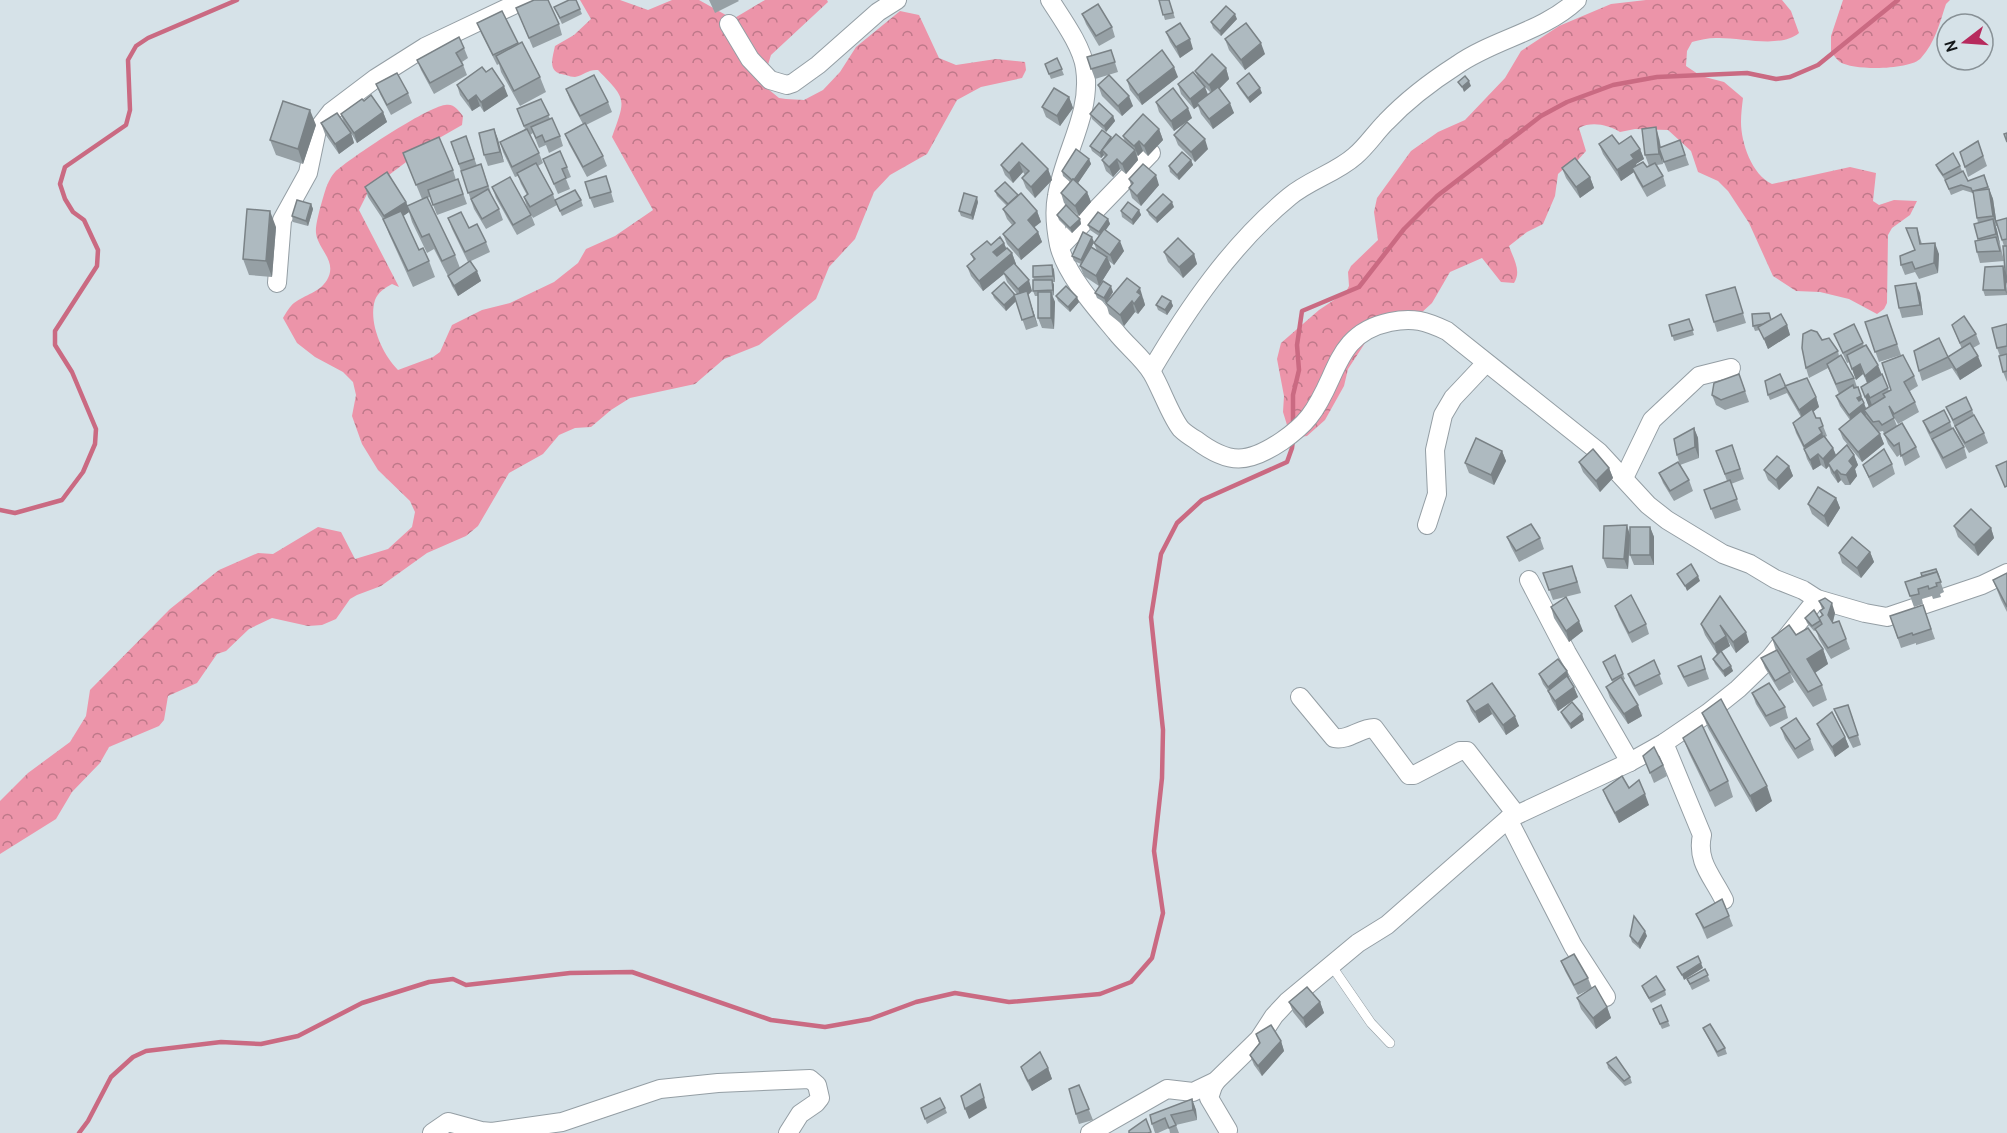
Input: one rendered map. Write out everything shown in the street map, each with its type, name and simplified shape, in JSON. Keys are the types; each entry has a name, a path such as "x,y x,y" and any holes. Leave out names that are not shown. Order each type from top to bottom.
{"street":[{"path":"277,283 282,220 308,173 317,130 331,112 376,78 425,47 524,0"},
{"path":"729,24 750,60 770,80 787,85 818,65 878,12 897,0"},
{"path":"1050,0 1071,33 1085,67 1086,90 1082,116 1056,197 1056,223 1060,248 1068,267 1100,313 1151,371 1181,429 1211,451 1226,458 1263,454 1299,428 1310,416 1349,343 1362,332 1381,324 1414,319 1447,331 1599,452 1648,505 1667,520 1704,544 1750,564 1774,579 1803,590 1817,599 1887,617 1982,585 2007,573"},
{"path":"1151,371 1177,327 1219,270 1248,236 1289,197 1354,157 1384,123 1449,69 1468,57 1540,26 1568,8 1576,0"},
{"path":"1060,248 1151,153"},
{"path":"1427,525 1437,494 1435,450 1443,415 1453,398 1486,363"},
{"path":"1624,478 1652,420 1699,376 1731,368"},
{"path":"1530,579 1567,653 1630,762"},
{"path":"1228,1130 1209,1098 1213,1086 1259,1039 1274,1016 1287,1002 1359,943 1387,925 1512,817 1630,762 1708,713 1770,658 1817,599"},
{"path":"1300,697 1334,738 1342,739 1368,728 1374,728 1409,775 1414,775 1460,751 1467,751 1512,817 1573,946 1606,997"},
{"path":"1664,742 1702,835 1700,848 1702,862 1724,900"},
{"path":"432,1133 448,1122 486,1132 559,1123 660,1089 718,1083 810,1079 816,1085 820,1098 816,1104 800,1114 789,1133"},
{"path":"1090,1133 1167,1089 1193,1092 1216,1081"}],"lane":[{"path":"1331,965 1371,1023 1390,1043"}],"green space":[{"path":"580,0 620,0 648,10 672,0 699,0 733,19 765,0 827,0 828,2 771,55 762,84 779,98 804,100 823,90 840,72 856,47 900,11 919,15 939,58 956,65 996,59 1025,62 1026,70 1022,78 981,87 957,100 927,154 890,175 874,192 855,239 829,267 816,299 759,345 724,359 695,384 630,398 591,427 575,428 559,435 543,454 509,473 478,526 466,536 427,553 381,586 350,599 336,619 322,625 308,626 272,618 249,629 226,651 217,654 197,683 168,696 164,720 159,726 109,747 100,763 72,792 56,819 0,854 0,801 28,773 70,742 86,716 90,690 170,609 219,570 258,553 273,554 318,527 341,532 355,559 388,549 412,527 415,512 410,501 378,470 362,444 352,416 356,395 353,382 343,372 315,357 297,343 283,318 294,303 324,284 330,273 329,261 317,239 316,229 326,188 335,172 422,114 451,105 463,116 462,125 434,141 369,190 359,210 399,287 392,284 382,290 376,297 373,309 375,328 382,347 398,370 433,357 440,352 452,325 482,310 510,303 554,282 578,263 586,249 615,236 653,210 612,137 620,114 619,94 598,70 575,77 560,74 553,69 555,46 574,35 591,19"},
{"path":"1646,0 1782,0 1791,11 1799,33 1791,38 1759,41 1713,38 1692,42 1687,51 1686,66 1701,76 1724,82 1743,98 1741,122 1743,139 1753,166 1765,180 1772,184 1850,167 1876,173 1873,201 1879,205 1894,200 1917,201 1910,215 1892,228 1888,235 1887,303 1884,309 1877,314 1849,299 1820,292 1796,291 1773,276 1749,223 1728,191 1718,181 1698,172 1691,151 1668,130 1635,129 1620,132 1595,124 1584,126 1579,128 1586,151 1577,161 1570,163 1558,174 1555,196 1543,224 1527,232 1509,246 1517,269 1514,283 1501,282 1482,258 1450,272 1432,303 1408,325 1382,331 1367,340 1348,369 1344,386 1325,420 1307,436 1292,438 1287,433 1283,412 1284,396 1277,359 1281,343 1319,310 1346,292 1349,286 1348,272 1351,266 1378,240 1374,212 1377,198 1411,151 1438,132 1465,120 1505,78 1521,51 1559,26 1611,4"},
{"path":"1843,0 1950,0 1943,12 1935,12 1935,34 1926,52 1915,62 1906,65 1869,68 1847,65 1839,61 1831,52 1831,36"}],"building":[{"path":"534,0 548,0 559,24 529,38 516,8"},
{"path":"569,0 576,0 580,9 560,18 554,7"},
{"path":"1159,0 1169,0 1173,13 1163,15"},
{"path":"1098,4 1112,27 1096,36 1082,14"},
{"path":"1226,6 1235,14 1220,31 1211,22"},
{"path":"502,11 518,43 493,55 477,23"},
{"path":"1180,23 1190,39 1176,47 1166,32"},
{"path":"1246,23 1261,43 1241,60 1225,39"},
{"path":"459,37 464,48 456,53 463,65 430,83 417,60"},
{"path":"522,42 540,77 514,91 496,56"},
{"path":"1111,50 1115,62 1091,69 1087,57"},
{"path":"1162,50 1174,67 1138,95 1127,80"},
{"path":"1212,54 1226,68 1209,85 1195,71"},
{"path":"1057,58 1062,69 1049,74 1045,64"},
{"path":"482,67 486,72 492,68 504,86 481,102 476,95 468,101 457,85"},
{"path":"1193,72 1205,87 1190,99 1178,84"},
{"path":"397,73 408,93 387,105 376,84"},
{"path":"1249,73 1260,88 1248,98 1237,83"},
{"path":"594,75 608,102 580,116 566,89"},
{"path":"1109,75 1129,96 1118,106 1098,85"},
{"path":"1465,76 1469,81 1462,87 1458,82"},
{"path":"1218,87 1230,103 1209,119 1197,103"},
{"path":"1054,88 1069,97 1057,116 1042,107"},
{"path":"1173,88 1188,108 1171,121 1156,102"},
{"path":"371,95 383,112 354,133 341,114"},
{"path":"541,99 549,115 524,126 517,109"},
{"path":"283,101 310,110 298,149 270,140"},
{"path":"1099,103 1113,116 1104,126 1090,114"},
{"path":"337,113 351,133 335,144 321,123"},
{"path":"1143,114 1159,129 1144,146 1139,141 1134,146 1123,136"},
{"path":"552,118 560,136 545,142 542,135 536,138 531,127"},
{"path":"1187,122 1205,139 1191,152 1174,135"},
{"path":"585,123 603,156 583,167 565,134"},
{"path":"1656,127 1659,154 1645,155 1642,129"},
{"path":"494,129 500,152 484,155 479,133"},
{"path":"527,129 539,153 512,167 500,142"},
{"path":"1102,130 1111,137 1100,153 1090,146"},
{"path":"1116,134 1135,150 1122,164 1117,159 1109,167 1102,160 1107,155 1102,150"},
{"path":"1612,135 1619,144 1631,136 1640,149 1631,155 1634,159 1617,170 1599,144"},
{"path":"466,136 474,159 459,164 451,142"},
{"path":"439,137 453,170 416,185 403,153"},
{"path":"1680,140 1685,155 1664,162 1659,148"},
{"path":"1978,141 1983,156 1965,167 1960,152"},
{"path":"1022,143 1048,169 1031,187 1022,178 1029,171 1019,162 1009,173 1001,165"},
{"path":"1076,149 1089,159 1072,180 1062,171"},
{"path":"560,151 567,167 562,169 566,178 554,184 543,159"},
{"path":"1182,152 1191,160 1177,175 1169,166"},
{"path":"1953,153 1960,166 1943,175 1936,165"},
{"path":"1575,158 1590,177 1576,187 1562,168"},
{"path":"1643,162 1647,167 1655,163 1663,176 1643,187 1632,168"},
{"path":"536,163 553,194 530,207 524,197 528,194 517,173"},
{"path":"481,164 488,186 468,193 461,171"},
{"path":"1143,164 1156,175 1137,196 1129,188 1133,183 1129,179"},
{"path":"1963,171 1968,181 1984,175 1988,187 1973,191 1973,193 1971,188 1961,185 1949,189 1945,180"},
{"path":"387,172 406,202 384,216 365,187"},
{"path":"606,176 611,192 590,198 585,182"},
{"path":"510,177 531,215 513,225 492,187"},
{"path":"458,179 463,194 433,205 428,190"},
{"path":"1073,179 1087,192 1075,206 1061,193"},
{"path":"1005,182 1018,195 1008,204 995,191"},
{"path":"488,189 499,209 482,219 471,199"},
{"path":"1989,189 1993,216 1977,218 1973,191"},
{"path":"575,190 581,200 560,211 555,200"},
{"path":"964,193 977,197 971,215 959,211"},
{"path":"1021,193 1037,211 1028,220 1038,232 1018,250 1003,234 1015,223 1003,209"},
{"path":"1163,194 1172,202 1156,218 1147,210"},
{"path":"427,197 455,255 442,261 429,234 422,237 407,206"},
{"path":"297,200 311,204 306,221 292,216"},
{"path":"1128,202 1139,210 1132,220 1121,211"},
{"path":"1066,205 1080,219 1070,228 1057,215"},
{"path":"247,209 270,211 266,261 243,259"},
{"path":"401,211 419,250 423,248 429,261 408,271 383,219"},
{"path":"461,212 469,228 477,224 486,242 465,252 448,218"},
{"path":"1098,212 1108,219 1099,232 1088,225"},
{"path":"2007,218 2007,239 2002,240 1996,221"},
{"path":"1993,219 1996,234 1978,239 1974,224"},
{"path":"1906,228 1917,228 1920,244 1935,243 1934,263 1915,269 1912,262 1901,265 1900,256 1915,250"},
{"path":"1104,229 1120,241 1110,255 1094,243"},
{"path":"1083,232 1092,237 1081,260 1072,256"},
{"path":"1000,237 1004,243 993,252 997,256 1007,248 1012,253 979,281 967,266 975,259 971,254 987,241 991,245"},
{"path":"1996,237 2000,251 1977,252 1975,241"},
{"path":"1178,238 1194,254 1179,267 1164,252"},
{"path":"2003,246 2007,246 2007,282 2006,282"},
{"path":"1091,247 1107,257 1096,276 1080,266"},
{"path":"470,261 477,271 454,286 448,276"},
{"path":"1014,263 1029,280 1018,289 1003,272"},
{"path":"1052,265 1053,276 1033,277 1033,266"},
{"path":"2003,266 2005,290 1983,290 1985,267"},
{"path":"1127,278 1140,288 1137,292 1141,295 1134,304 1132,301 1120,315 1106,303"},
{"path":"1033,280 1052,280 1053,290 1033,291"},
{"path":"1103,281 1111,286 1104,298 1095,293"},
{"path":"1004,282 1015,295 1004,305 992,293"},
{"path":"1916,283 1920,305 1899,308 1895,286"},
{"path":"1066,286 1077,297 1068,307 1056,296"},
{"path":"1735,287 1743,313 1714,322 1706,295"},
{"path":"1027,291 1034,316 1022,320 1014,295"},
{"path":"1038,292 1051,292 1051,318 1038,318"},
{"path":"1162,296 1171,301 1165,310 1156,305"},
{"path":"1769,313 1771,320 1753,326 1752,314"},
{"path":"1781,314 1787,325 1764,339 1758,327"},
{"path":"1887,315 1897,344 1875,352 1865,322"},
{"path":"1964,316 1976,334 1960,343 1952,325"},
{"path":"1689,319 1693,330 1672,336 1669,325"},
{"path":"1854,324 1863,343 1843,353 1834,334"},
{"path":"2007,324 2007,346 1997,348 1992,328"},
{"path":"1811,330 1817,332 1822,340 1829,338 1838,351 1806,368 1802,348 1803,334"},
{"path":"1939,338 1948,357 1919,371 1914,351"},
{"path":"1970,343 1978,356 1956,370 1948,357"},
{"path":"1866,345 1878,365 1865,376 1860,364 1852,369 1847,355"},
{"path":"2007,354 2007,371 2003,372 1999,356"},
{"path":"1841,355 1854,378 1836,384 1827,364"},
{"path":"1903,355 1914,376 1904,382 1915,402 1894,414 1889,406 1894,418 1882,425 1879,421 1873,422 1864,410 1885,397 1883,394 1891,390 1882,363"},
{"path":"1739,374 1745,391 1721,400 1712,395 1714,383"},
{"path":"1780,374 1786,387 1768,395 1765,381"},
{"path":"1882,374 1888,388 1870,398 1868,394 1865,397 1861,387"},
{"path":"1807,378 1816,397 1799,410 1785,386"},
{"path":"1853,385 1854,388 1858,387 1861,396 1857,398 1859,401 1862,399 1864,403 1849,415 1836,396"},
{"path":"1966,397 1972,410 1953,420 1946,407"},
{"path":"1812,409 1816,418 1820,418 1823,426 1819,428 1822,433 1804,446 1793,423"},
{"path":"1944,410 1950,422 1930,433 1923,421"},
{"path":"1861,411 1880,434 1858,452 1839,429"},
{"path":"1974,415 1984,433 1965,443 1955,426"},
{"path":"1902,423 1916,447 1901,456 1899,443 1894,446 1884,434"},
{"path":"1694,428 1695,447 1677,455 1674,439"},
{"path":"1953,428 1964,447 1943,458 1932,439"},
{"path":"1824,436 1833,448 1823,459 1818,454 1810,460 1804,449"},
{"path":"1476,438 1502,451 1491,475 1465,463"},
{"path":"1732,445 1740,469 1725,474 1716,451"},
{"path":"1847,445 1854,455 1849,461 1853,466 1846,475 1837,470 1834,473 1828,463"},
{"path":"1593,449 1609,468 1596,481 1579,462"},
{"path":"1884,449 1892,464 1869,477 1863,465"},
{"path":"1777,456 1789,466 1776,480 1764,470"},
{"path":"2007,461 2007,486 2005,487 1996,466"},
{"path":"1678,462 1689,480 1670,491 1659,473"},
{"path":"1730,480 1737,499 1711,509 1704,490"},
{"path":"1818,487 1836,498 1824,516 1808,504"},
{"path":"1971,509 1991,528 1974,545 1954,526"},
{"path":"1531,524 1540,538 1516,551 1507,537"},
{"path":"1627,525 1624,559 1603,558 1604,526"},
{"path":"1630,527 1650,527 1650,555 1630,555"},
{"path":"1852,537 1870,552 1857,568 1839,553"},
{"path":"1691,564 1698,576 1685,586 1677,574"},
{"path":"1572,566 1577,582 1549,590 1543,573"},
{"path":"1936,569 1939,577 1937,572 1922,576 1921,573"},
{"path":"1937,572 1941,582 1936,583 1937,586 1918,589 1919,594 1910,596 1905,582"},
{"path":"2007,573 2007,607 1993,580"},
{"path":"1631,595 1646,624 1629,633 1615,606"},
{"path":"1720,596 1746,632 1733,642 1720,625 1726,636 1714,644 1701,624"},
{"path":"1566,597 1579,621 1566,631 1551,607"},
{"path":"1825,598 1832,603 1828,615 1833,623 1839,621 1846,639 1828,648 1815,629 1822,624 1819,618 1823,615 1820,611 1824,608 1819,601"},
{"path":"1923,605 1931,629 1898,638 1890,616"},
{"path":"1814,610 1820,621 1812,626 1805,618"},
{"path":"1789,625 1796,635 1808,628 1823,649 1807,659 1822,685 1808,692 1772,638"},
{"path":"1777,650 1790,672 1775,681 1761,658"},
{"path":"1721,651 1731,666 1723,671 1713,659"},
{"path":"1615,655 1623,674 1612,680 1603,662"},
{"path":"1701,656 1705,669 1684,677 1678,666"},
{"path":"1558,659 1567,671 1548,687 1539,674"},
{"path":"1654,660 1660,674 1635,686 1628,674"},
{"path":"1567,676 1574,687 1555,701 1548,691"},
{"path":"1621,677 1638,705 1624,714 1606,687"},
{"path":"1492,683 1515,716 1503,725 1488,704 1475,712 1467,701"},
{"path":"1769,683 1785,707 1766,716 1752,693"},
{"path":"1721,699 1767,786 1750,796 1702,713"},
{"path":"1572,702 1582,714 1570,724 1561,712"},
{"path":"1848,705 1858,735 1849,738 1834,709"},
{"path":"1832,712 1845,737 1832,747 1817,724"},
{"path":"1796,718 1810,739 1795,749 1781,728"},
{"path":"1702,725 1728,781 1710,791 1683,738"},
{"path":"1654,747 1663,765 1650,773 1643,756"},
{"path":"1622,776 1629,788 1639,780 1645,794 1615,813 1603,790"},
{"path":"1722,899 1729,916 1704,928 1696,914"},
{"path":"1634,916 1645,931 1638,944 1630,936"},
{"path":"1574,954 1588,978 1574,985 1561,961"},
{"path":"1698,956 1701,963 1682,975 1677,967"},
{"path":"1705,969 1708,975 1690,984 1687,979"},
{"path":"1656,976 1665,990 1649,998 1642,986"},
{"path":"1595,986 1607,1007 1593,1018 1577,998"},
{"path":"1307,987 1320,1002 1303,1018 1289,1002"},
{"path":"1661,1005 1668,1021 1660,1024 1653,1009"},
{"path":"1710,1024 1725,1048 1717,1052 1703,1028"},
{"path":"1271,1025 1281,1041 1258,1066 1250,1055 1260,1043 1256,1034"},
{"path":"1040,1052 1048,1068 1028,1081 1021,1067"},
{"path":"1616,1057 1630,1077 1624,1081 1607,1063"},
{"path":"980,1084 984,1098 965,1109 961,1096"},
{"path":"1079,1085 1089,1109 1076,1114 1069,1089"},
{"path":"940,1098 945,1108 925,1119 921,1108"},
{"path":"1192,1099 1193,1110 1171,1115 1176,1125 1169,1128 1165,1118 1152,1124 1150,1115"},
{"path":"1146,1119 1151,1132 1129,1133 1129,1131"}],"waterway":[{"path":"0,510 15,513 62,500 83,472 95,444 96,429 72,372 55,345 55,331 97,266 98,250 84,220 73,212 65,199 60,184 65,167 126,125 130,110 128,60 136,46 148,38 237,0"},
{"path":"1293,426 1293,395 1299,370 1297,345 1302,311 1359,287 1404,229 1437,196 1541,116 1567,102 1613,85 1657,77 1747,73 1776,79 1790,77 1818,65 1898,0"},
{"path":"79,1133 88,1121 111,1077 133,1057 146,1051 221,1042 261,1044 298,1036 362,1003 429,982 453,979 466,985 570,973 632,972 771,1020 825,1027 870,1019 916,1002 955,993 1009,1002 1100,994 1131,982 1152,958 1163,913 1154,851 1162,778 1163,730 1151,617 1161,554 1177,523 1202,500 1287,462 1293,440"}]}
